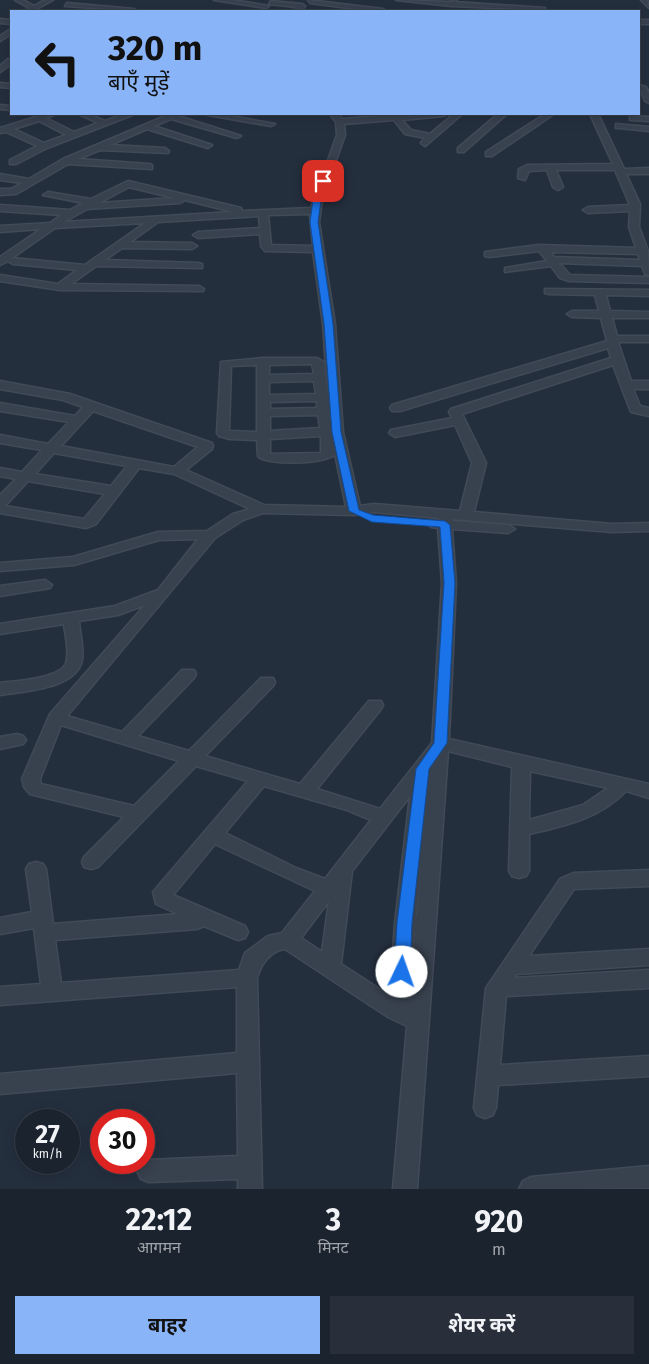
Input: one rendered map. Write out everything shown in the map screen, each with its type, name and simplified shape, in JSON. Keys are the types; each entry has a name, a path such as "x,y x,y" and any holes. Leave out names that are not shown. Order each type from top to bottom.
{"street":[{"path":"18,0 32,7 50,0"},
{"path":"67,5 106,0"},
{"path":"217,0 300,9 311,1 378,10"},
{"path":"365,7 374,0"},
{"path":"537,0 543,10"},
{"path":"644,0 649,6"},
{"path":"396,2 428,5 452,2 498,9 543,10"},
{"path":"83,3 109,10 136,10"},
{"path":"252,10 267,4"},
{"path":"0,21 9,17"},
{"path":"1,36 9,17"},
{"path":"0,70 10,62"},
{"path":"644,89 649,102"},
{"path":"4,130 49,115"},
{"path":"84,115 104,123"},
{"path":"32,165 8,161 128,115"},
{"path":"0,192 10,193 66,161 169,115 239,129 271,124"},
{"path":"208,115 239,129"},
{"path":"239,129 260,115"},
{"path":"263,361 264,456 324,457 329,453 326,432 326,404 329,324 314,222 323,181 341,135 337,118 417,115"},
{"path":"396,117 408,132 428,140 457,115"},
{"path":"462,150 502,115"},
{"path":"489,154 548,115"},
{"path":"509,270 553,262 648,267 645,246 634,227 637,205 594,115"},
{"path":"635,129 632,116 649,118"},
{"path":"39,118 73,135"},
{"path":"145,126 208,145"},
{"path":"619,126 649,129"},
{"path":"4,130 41,148"},
{"path":"119,136 177,154"},
{"path":"0,138 41,148"},
{"path":"95,147 166,151"},
{"path":"66,161 149,167"},
{"path":"552,164 558,188"},
{"path":"522,178 524,168 552,164 649,171"},
{"path":"46,173 64,176"},
{"path":"0,177 28,184 48,192 92,202"},
{"path":"0,262 72,213 128,184 252,213"},
{"path":"128,204 154,189"},
{"path":"82,207 194,199"},
{"path":"588,210 637,205"},
{"path":"0,209 72,213"},
{"path":"0,229 252,213 316,211"},
{"path":"264,213 266,246 269,249 317,249"},
{"path":"60,287 155,220"},
{"path":"198,235 265,230"},
{"path":"135,234 172,245"},
{"path":"119,245 192,246"},
{"path":"488,254 536,248 543,250 645,246"},
{"path":"543,250 569,278 649,280"},
{"path":"13,261 91,265 198,266"},
{"path":"0,278 25,284 60,287 199,289"},
{"path":"549,291 649,293"},
{"path":"600,292 617,360 635,410 649,412"},
{"path":"572,314 649,314"},
{"path":"396,408 612,341 649,339"},
{"path":"326,432 228,435 222,431 223,366 229,362 316,360 326,404 337,432 354,511"},
{"path":"395,433 457,416 617,360"},
{"path":"263,379 320,377"},
{"path":"626,385 649,386"},
{"path":"0,386 66,397 207,446 177,471"},
{"path":"439,395 457,416 478,455 479,463 466,515"},
{"path":"263,399 326,404"},
{"path":"263,413 326,404"},
{"path":"0,503 92,405"},
{"path":"0,407 77,420"},
{"path":"0,439 177,471 262,509"},
{"path":"0,509 86,524 135,464"},
{"path":"0,472 114,491"},
{"path":"138,814 33,787 32,779 56,718 165,591 182,567 210,535 238,517 262,509 354,511 372,518 446,519 613,536 649,536"},
{"path":"446,519 466,515 612,528 649,527"},
{"path":"395,1011 400,1004 415,923 441,743 449,583 446,519"},
{"path":"0,567 74,561 165,535 210,535"},
{"path":"0,591 45,585"},
{"path":"0,628 126,608 165,591"},
{"path":"0,690 56,679 70,671 74,662 71,618"},
{"path":"126,738 188,674"},
{"path":"91,862 267,682"},
{"path":"304,792 375,706"},
{"path":"56,718 350,805 382,817"},
{"path":"441,743 649,791"},
{"path":"288,940 441,743"},
{"path":"519,871 521,763"},
{"path":"405,1189 417,1020 415,923 422,769"},
{"path":"238,932 163,899 162,896 163,892 260,778"},
{"path":"520,828 556,821 594,807 614,794 622,784"},
{"path":"212,835 327,888"},
{"path":"330,969 344,868"},
{"path":"36,869 52,992"},
{"path":"485,1108 496,988 567,884 574,881 649,878"},
{"path":"0,926 197,921"},
{"path":"155,1171 250,1178 247,978 252,959 275,942 288,940 395,1011 417,1020"},
{"path":"511,966 649,957"},
{"path":"0,996 247,978"},
{"path":"496,988 649,979"},
{"path":"0,1084 248,1062"},
{"path":"487,1076 649,1066"},
{"path":"531,1189 649,1177"}],"route":[{"path":"323,181 317,200 314,222 329,324 337,432 354,511 372,518 445,525 449,583 441,743 422,769 405,923 402,972"}]}
